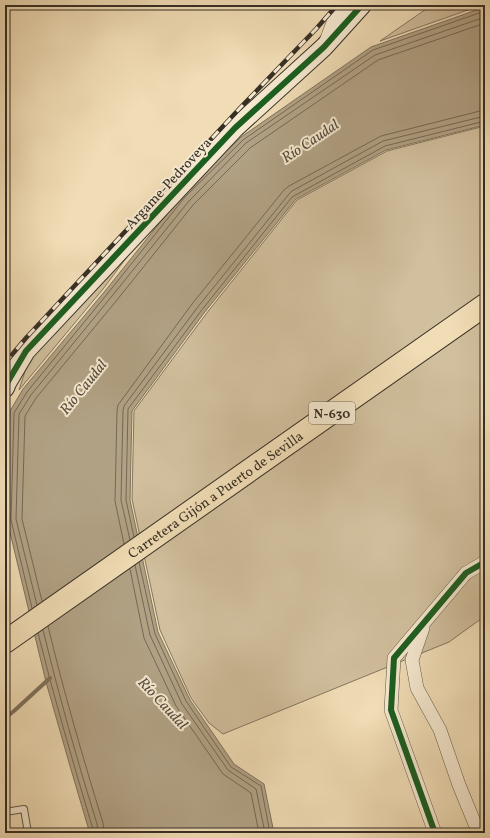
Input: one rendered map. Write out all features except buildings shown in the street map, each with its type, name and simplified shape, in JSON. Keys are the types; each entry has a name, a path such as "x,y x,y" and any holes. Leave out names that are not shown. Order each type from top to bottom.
{"highway":[{"name":"Carretera Gijón a Puerto de Sevilla","path":"9,639 485,305"}],"street":[{"path":"324,47 334,20 343,5"},
{"name":"Argame-Pedroveya","path":"5,388 26,352 235,128 324,47 362,5"},
{"path":"435,833 391,710 394,658 466,573 485,562"},
{"path":"426,621 412,660 417,688 440,730 459,785 475,824 482,833"}],"lane":[{"path":"5,812 24,809 28,833"}],"shaded area":[{"path":"432,5 482,5 380,41"},
{"path":"485,126 485,616 449,642 223,734 209,723 191,698 160,630 132,499 134,411 206,314 297,200 387,151"},
{"path":"154,221 103,289 19,390 28,362"}],"water":[{"name":"Río Caudal","path":"485,7 485,125 386,150 296,199 204,313 132,411 130,500 158,632 190,700 234,764 264,784 274,833 89,833 46,682 7,520 10,411 23,389 105,291 182,195 241,137 371,47"}],"waterway":[{"path":"5,718 50,678"}],"railway":[{"path":"5,363 26,338 337,5"}],"cycle path":[{"path":"5,388 26,351 235,128 324,47 362,5"},
{"path":"435,833 391,710 394,658 466,573 485,562"}]}
